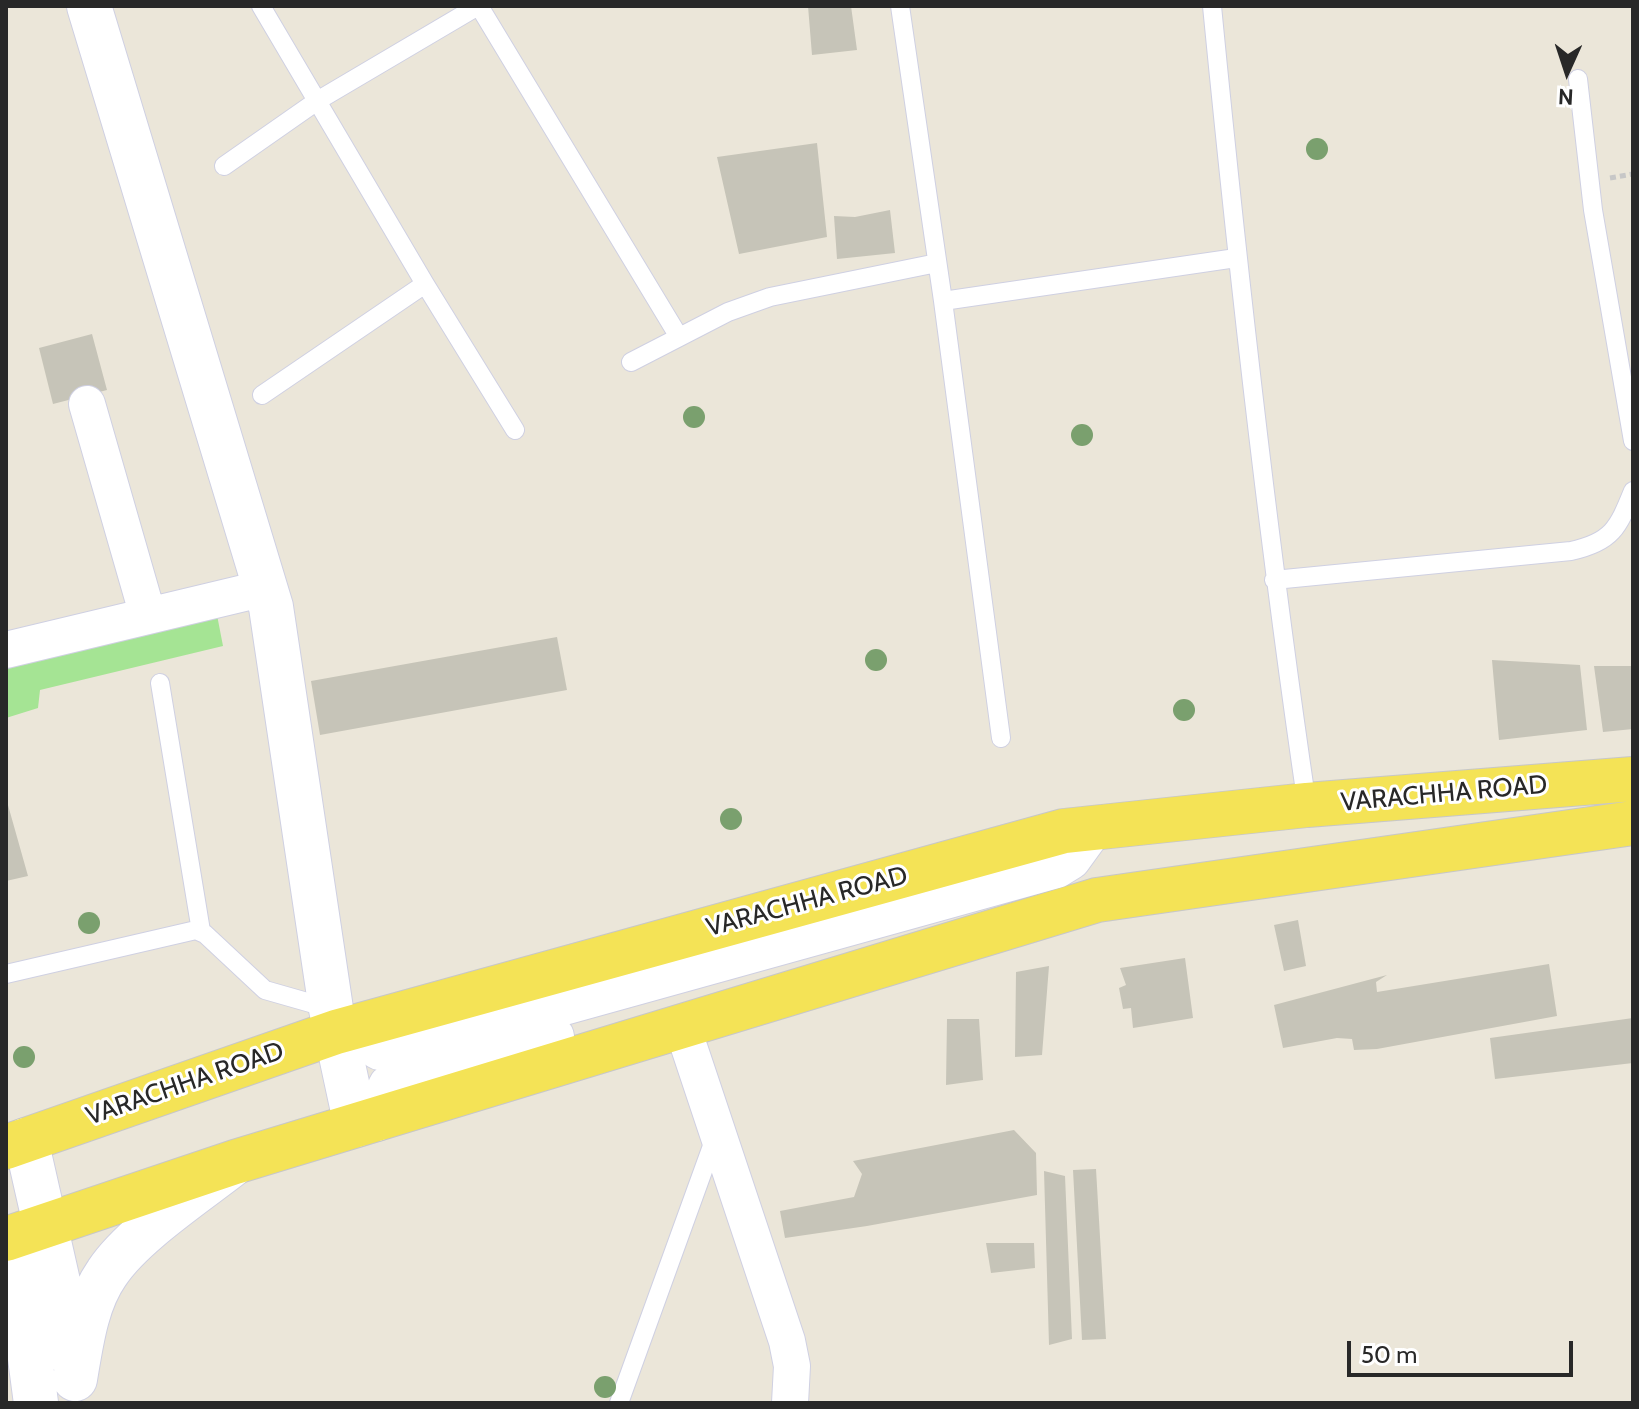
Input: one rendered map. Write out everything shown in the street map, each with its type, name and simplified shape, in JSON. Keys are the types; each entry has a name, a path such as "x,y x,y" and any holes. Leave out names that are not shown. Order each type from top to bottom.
{"main road":[{"name":"VARACHHA ROAD","path":"16,1144 338,1023 1064,831 1307,805 1633,779"},
{"path":"19,1236 235,1162 1097,900 1633,823"}],"street":[{"path":"89,6 265,588 338,1023 366,1122"},
{"path":"87,404 148,616"},
{"path":"6,650 265,588"},
{"path":"366,1122 396,1084 1044,887 1063,887 1097,900"},
{"path":"682,1026 787,1341 792,1366 790,1403"},
{"path":"16,1144 23,1305 35,1403"},
{"path":"76,1391 88,1314 107,1273 143,1235 235,1162"},
{"path":"19,1236 66,1317 76,1391"},
{"path":"6,1355 35,1403"}],"lane":[{"path":"261,6 515,430"},
{"path":"224,166 317,101 478,6 679,337"},
{"path":"900,6 1001,738"},
{"path":"1212,6 1236,258 1274,580 1307,805"},
{"path":"1578,79 1593,210 1633,441"},
{"path":"943,301 1236,258"},
{"path":"631,362 728,312 770,297 937,263"},
{"path":"262,395 425,284"},
{"path":"1274,580 1593,547 1620,525 1633,491"},
{"path":"160,683 201,931"},
{"path":"6,974 191,930 201,931 265,990 338,1023"},
{"path":"619,1403 717,1133"}],"green space":[{"path":"217,615 223,646 40,690 38,708 6,718 6,663"}],"building":[{"path":"808,6 851,6 857,50 812,55"},
{"path":"817,143 827,237 739,254 717,157"},
{"path":"890,210 895,253 837,259 834,216 855,217"},
{"path":"92,334 107,390 53,404 39,348"},
{"path":"557,637 567,690 320,735 311,681"},
{"path":"1492,660 1580,665 1587,730 1499,740"},
{"path":"1594,666 1633,666 1633,729 1603,732"},
{"path":"6,798 28,876 6,881"},
{"path":"1298,920 1306,966 1284,971 1274,925"},
{"path":"1185,958 1193,1018 1133,1028 1131,1008 1123,1009 1119,988 1126,985 1120,968"},
{"path":"1549,964 1557,1016 1377,1049 1354,1050 1352,1039 1337,1038 1283,1048 1274,1005 1387,975 1376,982 1377,992"},
{"path":"1049,966 1042,1055 1015,1057 1016,972"},
{"path":"1633,1018 1633,1063 1495,1079 1490,1038"},
{"path":"947,1019 979,1019 983,1080 946,1085"},
{"path":"1014,1130 1036,1153 1037,1195 785,1238 780,1211 854,1197 862,1174 853,1161"},
{"path":"1096,1169 1106,1339 1082,1340 1073,1170"},
{"path":"1044,1171 1065,1176 1072,1339 1049,1345"},
{"path":"986,1243 1034,1243 1035,1268 991,1273"}]}
